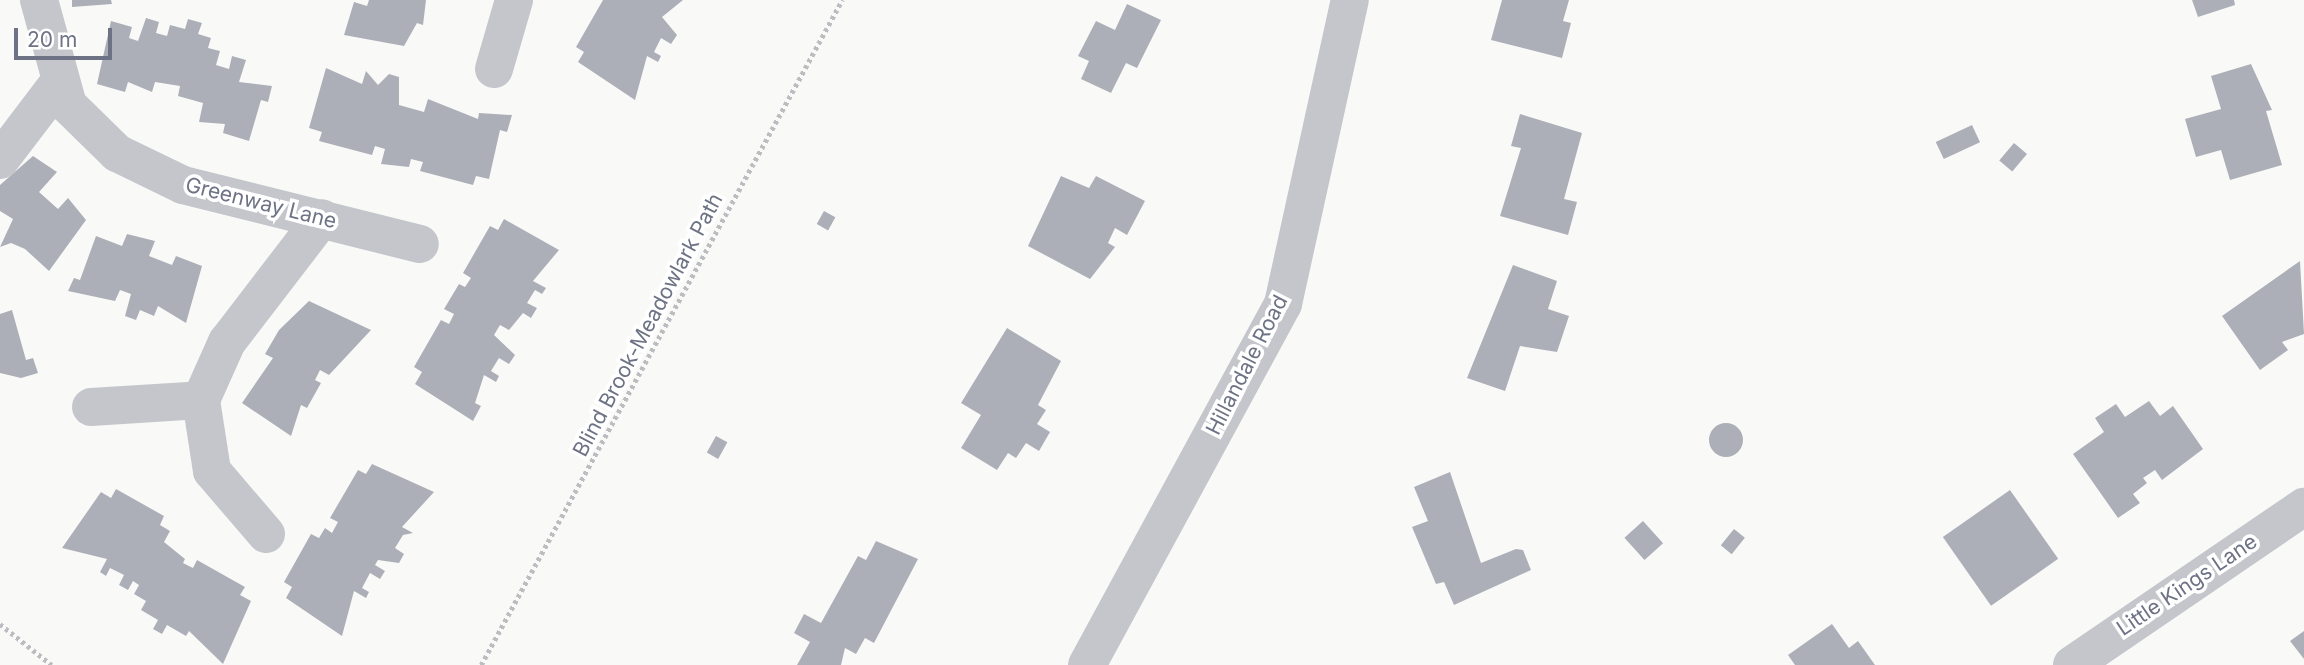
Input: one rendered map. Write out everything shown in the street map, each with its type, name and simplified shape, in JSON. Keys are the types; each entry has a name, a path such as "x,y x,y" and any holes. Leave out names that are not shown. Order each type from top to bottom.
{"street":[{"name":"Greenway Lane","path":"39,0 58,85 83,125 117,153 183,184 420,244"},
{"path":"494,69 514,0"},
{"name":"Hillandale Road","path":"1087,665 1283,304 1350,0"},
{"path":"0,160 58,85"},
{"path":"267,534 228,496 212,471 201,400 227,342 322,218"},
{"path":"92,407 201,400"},
{"name":"Little Kings Lane","path":"2071,665 2304,507"}],"path":[{"name":"Blind Brook-Meadowlark Path","path":"481,665 842,0"},
{"path":"0,624 52,665"}],"building":[{"path":"72,0 111,0 112,4 72,7"},
{"path":"369,0 426,0 423,25 417,23 404,46 344,35 354,2 367,6"},
{"path":"603,0 683,0 662,17 677,35 671,44 661,38 654,52 661,56 658,62 647,56 635,100 578,62 584,52 576,47"},
{"path":"1502,0 1569,0 1563,21 1571,23 1562,58 1491,40"},
{"path":"2192,0 2234,0 2235,5 2198,17"},
{"path":"1127,4 1161,20 1137,68 1126,63 1111,93 1081,79 1089,61 1078,56 1096,21 1115,30"},
{"path":"146,18 159,22 156,33 167,36 170,25 185,29 188,19 202,23 198,34 211,38 208,48 220,51 216,65 229,69 232,56 246,60 239,82 272,86 268,102 261,100 249,141 223,133 225,124 199,122 203,103 178,96 180,86 155,82 152,92 128,82 125,92 97,84 111,21 132,27 129,38 138,41"},
{"path":"2251,64 2272,110 2266,111 2282,165 2230,180 2221,150 2196,157 2185,119 2221,109 2211,76"},
{"path":"326,68 362,84 366,71 378,85 389,74 399,77 399,105 424,112 428,99 478,119 479,113 512,115 507,132 500,130 489,179 476,176 473,185 420,171 423,162 411,159 409,167 381,164 385,149 375,146 372,155 319,141 322,132 309,128"},
{"path":"1520,114 1582,133 1564,199 1577,202 1568,235 1500,216 1521,148 1511,146"},
{"path":"1972,125 1980,142 1944,159 1936,142"},
{"path":"2014,143 2027,154 2012,172 1999,161"},
{"path":"33,156 57,172 39,192 58,209 68,198 86,220 49,271 25,249 11,243 0,247 13,219 0,211 0,185"},
{"path":"1061,176 1089,188 1096,176 1145,201 1127,235 1115,228 1108,243 1115,247 1090,279 1028,246"},
{"path":"824,211 835,217 828,230 817,224"},
{"path":"504,219 559,250 533,281 546,288 542,294 535,290 527,303 537,308 531,318 523,313 509,330 500,325 494,335 515,355 509,364 499,358 491,371 499,376 496,382 484,375 475,403 481,406 473,421 415,384 422,372 414,367 441,320 449,324 454,314 444,309 459,284 465,287 471,278 463,273 490,226 498,230"},
{"path":"127,234 155,241 149,256 172,265 176,256 202,266 186,323 158,306 154,316 140,310 136,320 125,316 131,294 120,290 115,301 68,291 74,278 80,280 96,236 122,246"},
{"path":"2300,261 2304,334 2282,342 2288,350 2260,370 2222,316"},
{"path":"1513,265 1557,281 1548,309 1569,316 1557,352 1520,346 1505,391 1467,378"},
{"path":"309,301 371,330 329,375 320,370 315,380 321,383 307,408 301,405 291,436 242,403 273,358 265,354 279,330"},
{"path":"12,310 26,360 33,358 38,373 21,378 0,373 0,314"},
{"path":"1007,328 1061,361 1038,405 1046,410 1037,424 1050,432 1039,451 1026,443 1016,458 1008,453 997,470 961,448 981,415 961,403"},
{"path":"2149,401 2160,416 2173,406 2203,449 2162,480 2155,470 2143,478 2147,483 2133,494 2140,503 2118,518 2073,454 2104,432 2095,418 2116,404 2125,417"},
{"path":"1726,423 1738,428 1743,440 1738,452 1726,457 1714,452 1709,440 1714,428"},
{"path":"716,436 727,442 718,459 707,453"},
{"path":"372,464 434,492 402,527 413,533 403,535 395,548 404,554 399,563 378,560 375,565 385,571 380,579 370,573 362,588 369,592 366,598 354,591 342,636 286,598 292,587 284,582 311,534 319,538 325,528 332,533 338,522 330,518 358,470 366,474"},
{"path":"1450,472 1481,563 1516,549 1523,550 1531,570 1454,605 1444,582 1436,584 1412,527 1428,521 1414,487"},
{"path":"116,489 164,516 160,525 170,531 164,542 185,559 183,563 193,568 197,560 245,587 240,595 251,601 223,664 189,631 186,636 167,625 162,634 153,629 158,620 141,610 146,601 134,594 139,585 133,581 128,590 119,585 124,575 110,568 106,576 100,572 107,559 62,548 101,492 111,498"},
{"path":"2010,490 2058,559 1991,606 1943,537"},
{"path":"1643,521 1663,543 1644,560 1624,538"},
{"path":"1734,529 1745,538 1732,554 1721,545"},
{"path":"876,541 918,559 874,643 865,638 856,654 845,648 841,665 797,665 810,642 794,633 804,614 821,623 858,556 866,560"},
{"path":"1832,624 1849,648 1858,641 1875,665 1795,665 1788,655"},
{"path":"2304,631 2304,659 2290,641"}]}
